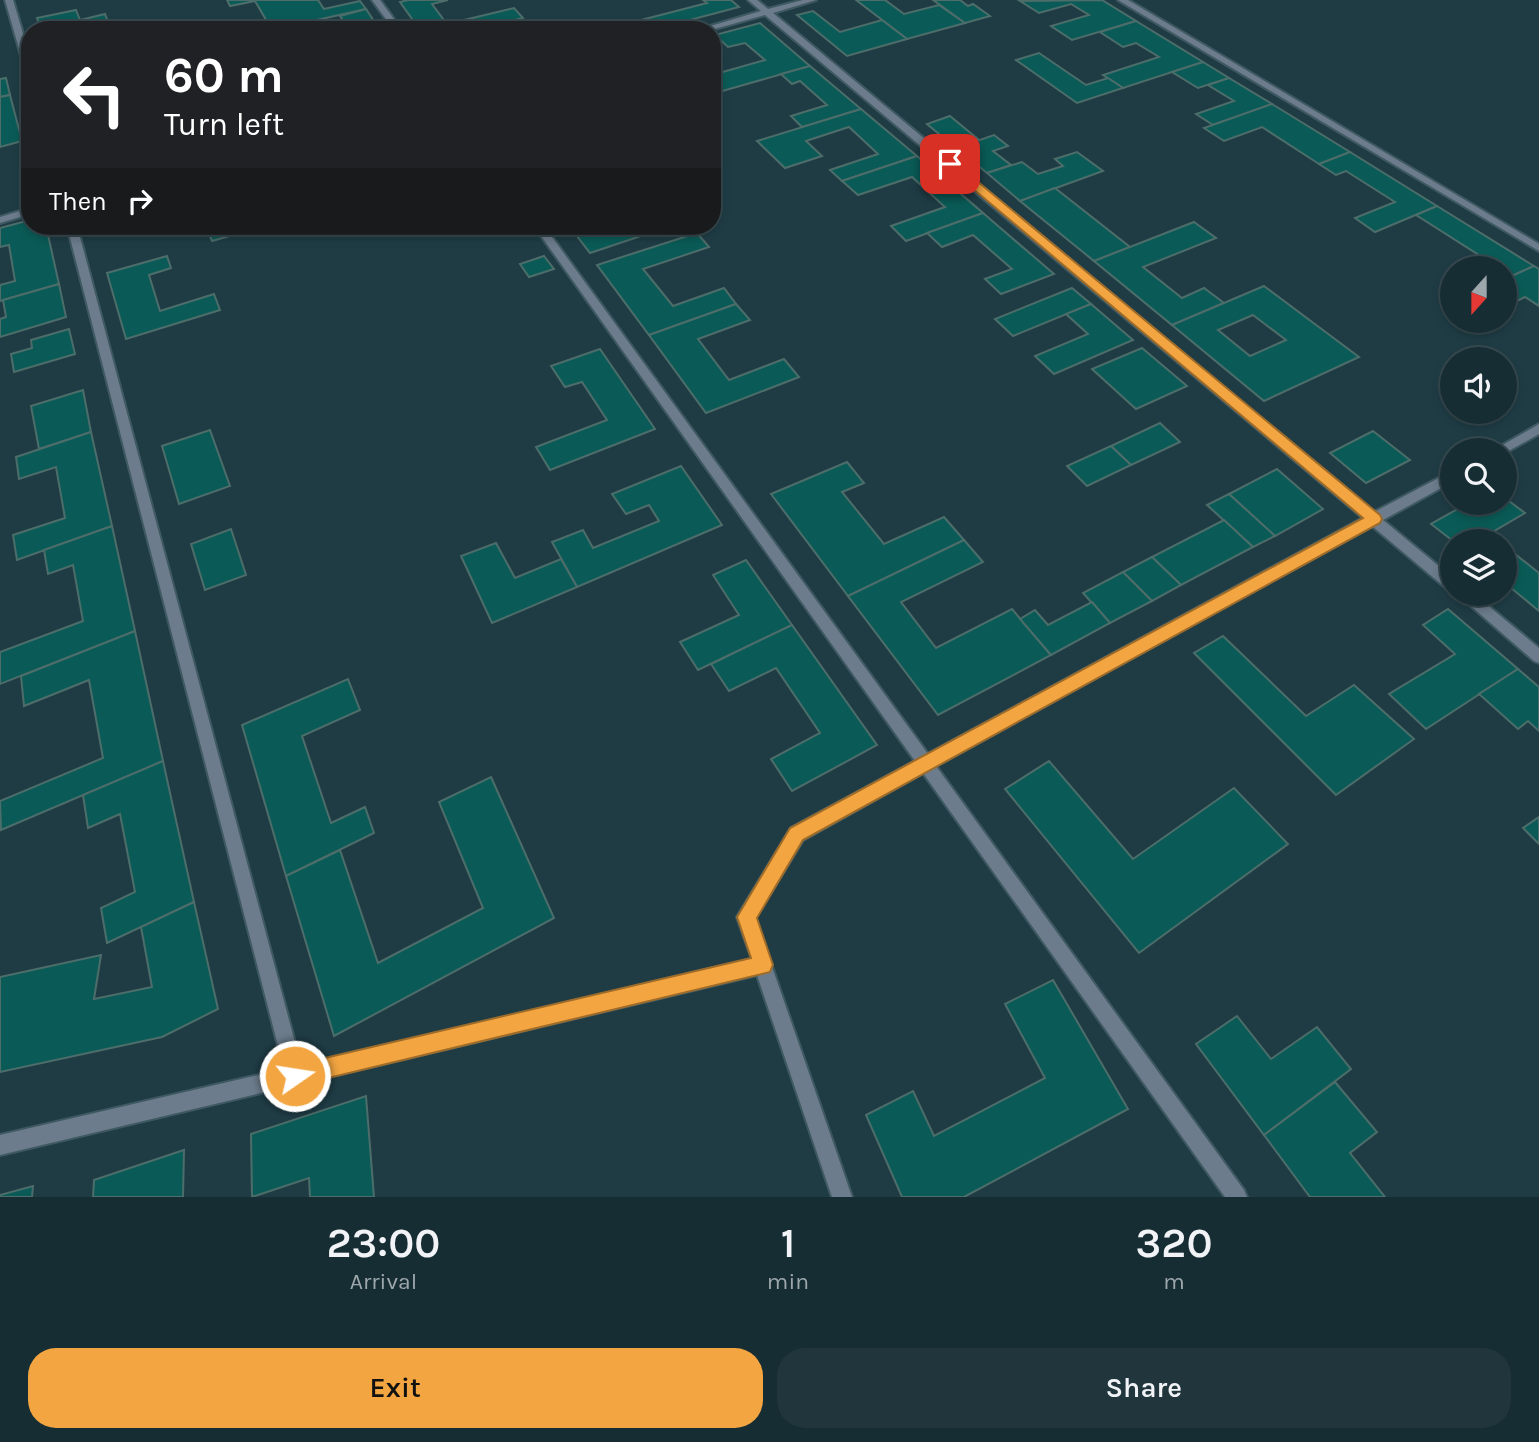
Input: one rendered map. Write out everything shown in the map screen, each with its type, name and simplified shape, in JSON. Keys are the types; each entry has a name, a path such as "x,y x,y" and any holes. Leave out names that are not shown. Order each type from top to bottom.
{"street":[{"path":"9,0 21,42"},
{"path":"376,0 391,21"},
{"path":"752,0 1440,574"},
{"path":"721,25 812,0"},
{"path":"1122,0 1539,248"},
{"path":"0,220 21,214"},
{"path":"74,235 295,1076"},
{"path":"545,235 1237,1197"},
{"path":"1517,440 1539,428"},
{"path":"842,1197 746,917 797,834 1440,483"},
{"path":"1478,606 1539,657"},
{"path":"0,1144 763,965"}],"building":[{"path":"227,0 318,0 324,9 360,1 366,9 312,21 267,21 255,1 230,6"},
{"path":"448,0 432,4 445,21 414,21 400,2"},
{"path":"703,0 731,0 739,7 686,21 641,20 707,3"},
{"path":"856,0 885,0 904,14 939,5 965,23 907,39"},
{"path":"933,0 960,0 968,6 973,4 990,16 965,23"},
{"path":"1102,0 1136,21 1072,40 1051,26 1089,15 1071,4 1039,13 1020,1"},
{"path":"514,8 523,18 511,21 460,21"},
{"path":"366,9 374,21 344,21 340,16"},
{"path":"76,10 80,20 105,14 108,21 38,21 37,18"},
{"path":"813,11 840,32 882,20 907,39 847,56 797,15"},
{"path":"1136,21 1203,62 1123,88 1103,75 1159,57 1136,43 1123,47 1100,32"},
{"path":"760,23 810,66 721,91 721,72 765,60 745,43 728,47 721,41 721,33"},
{"path":"1039,53 1086,85 1108,78 1123,88 1077,103 1016,60"},
{"path":"1203,62 1229,78 1198,88 1172,72"},
{"path":"810,66 861,109 802,127 791,116 827,105 800,81 792,84 781,74"},
{"path":"6,78 10,95 0,97 0,79"},
{"path":"1229,78 1272,104 1213,125 1196,114 1234,101 1208,85"},
{"path":"10,95 21,141 0,147 0,97"},
{"path":"1272,104 1350,152 1319,164 1262,127 1224,141 1204,128"},
{"path":"861,109 917,156 842,181 830,170 878,154 849,127 806,141 822,156 785,168 757,141"},
{"path":"950,116 979,140 956,148 927,124"},
{"path":"994,135 1008,146 993,151 1011,165 987,173 956,148"},
{"path":"1077,152 1103,171 1020,201 987,173 1022,162 1038,174 1063,166 1055,159"},
{"path":"1350,152 1437,206 1375,232 1355,218 1395,202 1346,171 1336,175 1319,164"},
{"path":"917,156 983,213 906,241 891,226 945,207 912,177 858,195 842,181"},
{"path":"1055,188 1130,247 1094,261 1020,201"},
{"path":"1437,206 1534,266 1517,274 1517,256 1480,256 1416,215"},
{"path":"983,213 1054,274 1001,294 985,279 1012,269 973,235 942,247 927,233"},
{"path":"21,222 21,235 48,235 59,284 0,301 0,285 15,281 9,245 0,247 0,228"},
{"path":"1194,222 1216,238 1143,267 1182,298 1204,288 1224,303 1172,325 1094,261"},
{"path":"209,235 233,235 212,241"},
{"path":"576,235 638,237 590,253"},
{"path":"691,235 699,235 709,247 643,269 673,306 724,288 736,304 649,335 597,265"},
{"path":"167,256 171,268 149,275 160,311 214,294 220,310 126,339 107,273"},
{"path":"544,256 554,269 529,277 520,264"},
{"path":"1534,266 1539,269 1539,306 1525,297 1517,301 1517,274"},
{"path":"59,284 66,317 0,337 0,319 6,317 3,300"},
{"path":"1264,286 1359,357 1264,401 1172,325","holes":["1253,315 1286,340 1250,356 1218,330"]},
{"path":"1072,288 1091,304 1013,336 995,319"},
{"path":"736,304 750,320 698,339 729,380 784,359 799,377 706,413 649,335"},
{"path":"1091,304 1133,340 1054,374 1035,356 1088,334 1066,314"},
{"path":"69,329 75,354 14,372 11,354 32,348 31,340"},
{"path":"1142,348 1187,386 1136,409 1092,369"},
{"path":"600,349 655,429 550,470 536,447 607,420 582,382 565,387 551,366"},
{"path":"83,390 91,432 39,449 31,406"},
{"path":"1160,423 1180,442 1131,465 1111,446"},
{"path":"210,430 230,486 179,504 162,446"},
{"path":"1373,431 1410,460 1366,483 1330,453"},
{"path":"91,432 112,526 17,560 13,535 65,518 56,467 19,479 16,457"},
{"path":"1111,446 1131,465 1087,486 1067,466"},
{"path":"847,462 864,483 842,492 884,544 944,517 964,540 848,596 771,494"},
{"path":"681,466 722,525 577,587 552,542 583,530 593,548 659,521 649,505 626,514 612,494"},
{"path":"1277,469 1323,509 1275,536 1229,494"},
{"path":"1229,494 1275,536 1253,547 1207,505"},
{"path":"1517,507 1525,513 1498,529 1440,531 1431,524 1447,515 1517,515"},
{"path":"1224,520 1253,547 1181,585 1152,557"},
{"path":"112,526 135,631 0,684 0,652 83,621 73,565 48,574 44,550"},
{"path":"231,529 246,575 205,590 191,544"},
{"path":"964,540 983,562 901,602 936,648 1012,609 1051,655 938,715 848,596"},
{"path":"496,543 515,578 561,559 577,587 492,623 461,556"},
{"path":"1517,556 1539,573 1539,611 1517,593"},
{"path":"1152,557 1181,585 1152,601 1123,572"},
{"path":"746,560 792,625 698,670 680,642 739,615 713,575"},
{"path":"1123,572 1152,601 1110,623 1083,593"},
{"path":"1092,602 1110,623 1051,655 1020,619 1035,610 1048,625"},
{"path":"1448,609 1518,669 1426,729 1389,694 1455,654 1423,625"},
{"path":"792,625 877,745 792,791 771,759 820,733 776,668 729,691 711,664"},
{"path":"135,631 163,761 1,830 0,801 103,758 89,680 24,706 21,676"},
{"path":"1223,636 1306,716 1354,685 1414,739 1336,795 1194,653"},
{"path":"1518,669 1539,687 1539,731 1528,721 1518,729 1479,694"},
{"path":"348,679 360,710 302,736 331,823 365,807 374,833 286,876 242,725"},
{"path":"163,761 194,902 107,943 101,908 135,892 120,814 88,828 83,795"},
{"path":"1049,761 1133,859 1234,788 1288,844 1139,953 1005,789"},
{"path":"491,777 554,918 334,1036 286,876 340,850 378,963 483,908 439,802"},
{"path":"1539,817 1539,844 1523,828"},
{"path":"194,902 218,1009 162,1037 0,1072 0,977 101,955 94,999 152,987 141,927"},
{"path":"1053,980 1128,1109 964,1197 902,1197 866,1115 913,1091 934,1136 1045,1078 1005,1004"},
{"path":"1237,1016 1271,1059 1317,1027 1351,1069 1264,1135 1196,1044"},
{"path":"1335,1082 1377,1132 1350,1153 1385,1197 1310,1197 1264,1135"},
{"path":"366,1096 374,1197 310,1197 309,1178 252,1197 251,1134"},
{"path":"184,1150 183,1197 93,1197 94,1180"},
{"path":"33,1186 32,1197 0,1197 0,1195"}],"route":[{"path":"295,1076 763,965 746,917 797,834 1375,519 950,164"}]}
